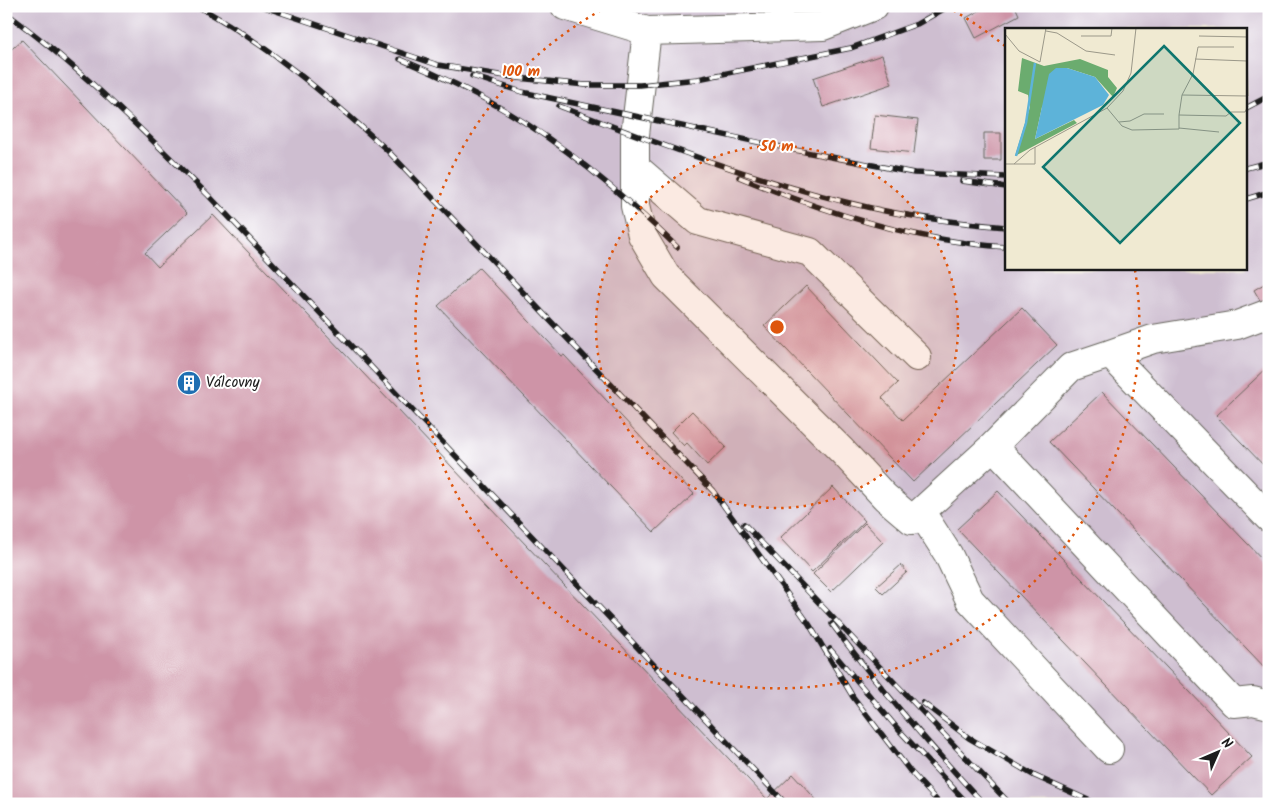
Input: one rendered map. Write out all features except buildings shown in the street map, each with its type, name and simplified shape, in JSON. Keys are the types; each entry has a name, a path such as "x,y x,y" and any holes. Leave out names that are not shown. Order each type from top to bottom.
{"lane":[{"path":"565,6 647,31 823,26 874,6"},
{"path":"647,31 636,118 635,206 642,235 666,276 842,451 885,497 912,520 992,446 1071,367 1153,339 1237,326 1269,312"},
{"path":"635,167 698,221 810,252 917,357"},
{"path":"1110,354 1269,518"},
{"path":"992,446 1234,703 1253,701 1269,705"},
{"path":"921,512 948,554 970,600 1109,749"}],"shaded area":[{"path":"6,6 1269,6 1269,804 6,804"}],"railway":[{"path":"197,6 248,37 296,72 387,150 713,491 809,624 853,697 910,771 940,804"},
{"path":"261,6 438,65 518,78 585,85 640,85 698,79 851,48 917,24 949,6"},
{"path":"6,13 86,78 209,196 786,804"},
{"path":"400,59 480,97 529,125 596,174 677,247"},
{"path":"472,76 522,92 795,150 914,173 1005,177"},
{"path":"1248,107 1269,96"},
{"path":"559,106 713,163 831,198 904,215 1005,227"},
{"path":"1248,167 1269,162"},
{"path":"739,177 804,202 870,223 937,238 1005,247"},
{"path":"962,181 1005,187"},
{"path":"1248,198 1269,192"},
{"path":"744,524 1010,804"},
{"path":"832,624 905,716 984,804"},
{"path":"830,649 898,729 968,804"},
{"path":"923,703 969,738 1035,776 1097,804"}],"place":[{"name":"Válcovny","path":"189,383"}]}
